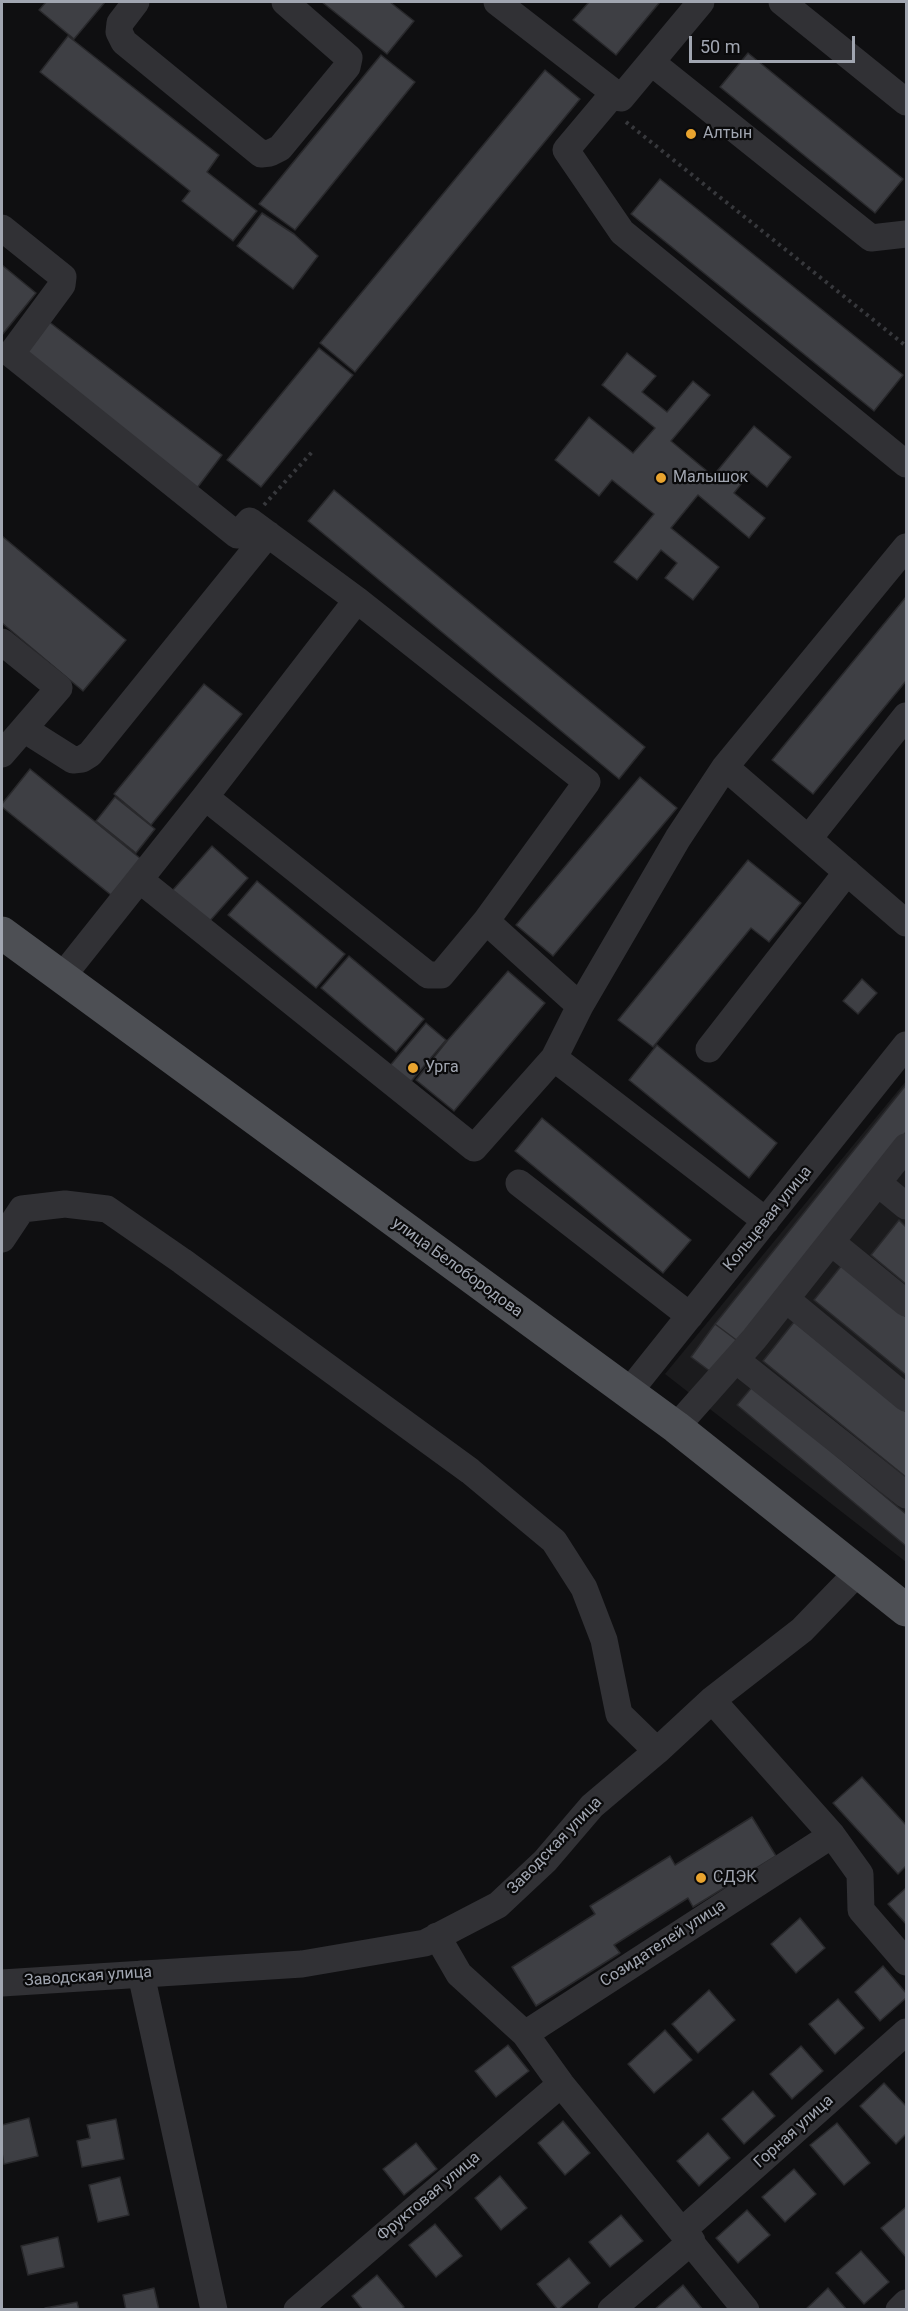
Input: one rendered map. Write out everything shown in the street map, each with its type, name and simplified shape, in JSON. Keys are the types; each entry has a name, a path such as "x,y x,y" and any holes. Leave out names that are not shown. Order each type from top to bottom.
{"main road":[{"name":"улица Белобородова","path":"2,933 676,1426 906,1610"}],"street":[{"path":"136,2 120,23 118,32 124,42 261,154 280,148 347,67 349,58 285,2"},
{"path":"497,2 609,99"},
{"path":"701,2 621,98 609,99 566,150 622,232 903,453"},
{"path":"782,2 906,102"},
{"path":"651,62 871,238 906,234"},
{"path":"2,228 63,277 62,285 6,359 237,535 259,527"},
{"path":"205,797 428,975 441,975 486,921 587,782 357,600 259,527"},
{"path":"24,729 73,760 82,759 90,754 259,527"},
{"path":"140,880 474,1148 554,1058 580,1006 678,838 725,767 906,547"},
{"path":"61,978 357,600"},
{"path":"2,642 59,688 2,754"},
{"path":"809,838 906,716"},
{"path":"725,767 906,923"},
{"path":"709,1049 848,872"},
{"path":"486,921 580,1006"},
{"name":"Кольцевая улица","path":"628,1393 906,1045"},
{"path":"554,1058 766,1221"},
{"path":"676,1426 736,1360 906,1147"},
{"path":"519,1183 690,1316"},
{"path":"878,1183 906,1206"},
{"path":"2,1239 22,1209 65,1203 107,1209 470,1471 554,1541 584,1588 604,1640 619,1714 657,1751"},
{"path":"831,1242 906,1303"},
{"path":"786,1299 906,1398"},
{"path":"736,1360 906,1495"},
{"name":"Заводская улица","path":"2,1983 302,1964 425,1942 498,1905 545,1861 592,1806 657,1751 712,1700 802,1630 859,1571"},
{"path":"712,1700 831,1836 860,1874 861,1910 906,1962"},
{"name":"Созидателей улица","path":"525,2034 831,1836"},
{"path":"437,1936 459,1974 525,2034 561,2084 746,2310"},
{"path":"141,1974 214,2310"},
{"name":"Горная улица","path":"611,2310 906,2032"},
{"name":"Фруктовая улица","path":"297,2310 561,2084"},
{"path":"899,2310 906,2302"}],"path":[{"path":"609,99 906,346"},
{"path":"259,527 312,452"}],"shaded area":[{"path":"906,1081 906,1562 665,1374"}],"building":[{"path":"46,2 105,2 74,39 39,10"},
{"path":"322,2 390,2 414,21 387,54"},
{"path":"589,2 660,2 616,55 573,20"},
{"path":"68,36 219,155 207,172 257,211 233,241 182,201 190,191 40,72"},
{"path":"748,53 903,179 875,213 720,87"},
{"path":"381,55 415,82 295,230 259,204"},
{"path":"545,70 580,99 355,372 320,343"},
{"path":"660,179 903,375 874,411 631,214"},
{"path":"262,213 294,234 318,256 293,289 237,246"},
{"path":"2,265 36,293 2,335"},
{"path":"48,321 222,455 194,492 20,357"},
{"path":"319,348 353,375 261,487 227,460"},
{"name":"Малышок","path":"627,353 656,376 642,392 667,412 693,381 710,395 671,441 713,476 754,426 791,457 767,487 750,473 734,493 765,518 749,538 698,495 671,528 719,567 693,600 665,578 677,563 661,550 637,580 614,562 654,514 612,480 599,496 555,460 589,417 633,453 655,428 602,385"},
{"path":"334,490 645,747 619,779 308,521"},
{"path":"2,536 126,640 83,691 2,623"},
{"path":"906,597 906,681 813,794 772,760"},
{"path":"204,684 242,714 151,825 114,794"},
{"path":"30,769 141,859 111,895 2,807"},
{"path":"640,777 677,808 553,956 516,925"},
{"path":"115,797 155,829 136,853 96,821"},
{"path":"212,846 248,878 208,923 172,891"},
{"path":"748,860 801,903 769,942 751,928 653,1047 618,1020"},
{"path":"257,881 345,954 316,988 228,915"},
{"path":"349,956 424,1019 396,1052 321,988"},
{"path":"508,971 545,1003 454,1111 416,1080"},
{"path":"862,979 877,993 858,1014 843,1001"},
{"path":"426,1023 446,1040 408,1085 388,1068"},
{"path":"657,1045 777,1143 749,1178 629,1080"},
{"path":"906,1085 906,1132 739,1342 715,1324"},
{"path":"542,1118 691,1240 663,1273 515,1151"},
{"path":"899,1220 906,1227 906,1284 871,1255"},
{"path":"842,1265 906,1317 906,1375 814,1300"},
{"path":"794,1322 906,1412 906,1477 763,1361"},
{"path":"715,1324 739,1342 715,1375 691,1357"},
{"path":"753,1386 906,1514 906,1546 737,1405"},
{"path":"862,1777 906,1825 906,1866 898,1874 833,1803"},
{"path":"752,1817 776,1856 693,1907 688,1898 614,1945 620,1953 536,2006 512,1967 595,1914 590,1906 670,1856 675,1865"},
{"path":"906,1888 906,1924 888,1904"},
{"path":"800,1918 825,1948 796,1973 771,1944"},
{"path":"883,1966 906,1993 906,1998 880,2021 855,1992"},
{"path":"709,1990 735,2020 698,2053 672,2024"},
{"path":"838,1999 864,2028 835,2054 809,2024"},
{"path":"665,2030 692,2060 654,2093 628,2064"},
{"path":"508,2045 529,2071 496,2097 475,2071"},
{"path":"801,2046 823,2071 792,2099 770,2074"},
{"path":"884,2083 906,2106 906,2134 896,2144 860,2106"},
{"path":"753,2091 775,2116 744,2144 722,2119"},
{"path":"29,2118 38,2156 4,2164 2,2125"},
{"path":"116,2119 124,2159 82,2167 77,2141 90,2138 87,2125"},
{"path":"563,2121 590,2153 565,2175 538,2143"},
{"path":"837,2123 870,2163 844,2185 810,2145"},
{"path":"708,2133 730,2158 699,2186 677,2161"},
{"path":"416,2143 437,2169 404,2195 383,2169"},
{"path":"794,2169 816,2194 785,2222 762,2197"},
{"path":"500,2176 527,2208 501,2230 475,2198"},
{"path":"120,2177 129,2215 98,2222 89,2185"},
{"path":"906,2207 906,2257 881,2228"},
{"path":"747,2210 770,2235 738,2263 716,2238"},
{"path":"621,2215 643,2241 610,2267 589,2242"},
{"path":"435,2224 462,2256 436,2277 409,2245"},
{"path":"58,2237 64,2267 28,2275 21,2246"},
{"path":"861,2251 889,2282 864,2304 836,2273"},
{"path":"569,2258 590,2283 558,2310 537,2284"},
{"path":"377,2275 404,2307 401,2310 363,2310 352,2296"},
{"path":"683,2285 703,2310 654,2310"},
{"path":"154,2288 159,2310 126,2310 123,2295"},
{"path":"828,2288 847,2310 805,2310"},
{"path":"77,2302 79,2310 45,2310 45,2308"}],"place":[{"name":"Алтын","path":"691,134"},
{"name":"Малышок","path":"661,478"},
{"name":"Урга","path":"413,1068"},
{"name":"СДЭК","path":"701,1878"}]}
